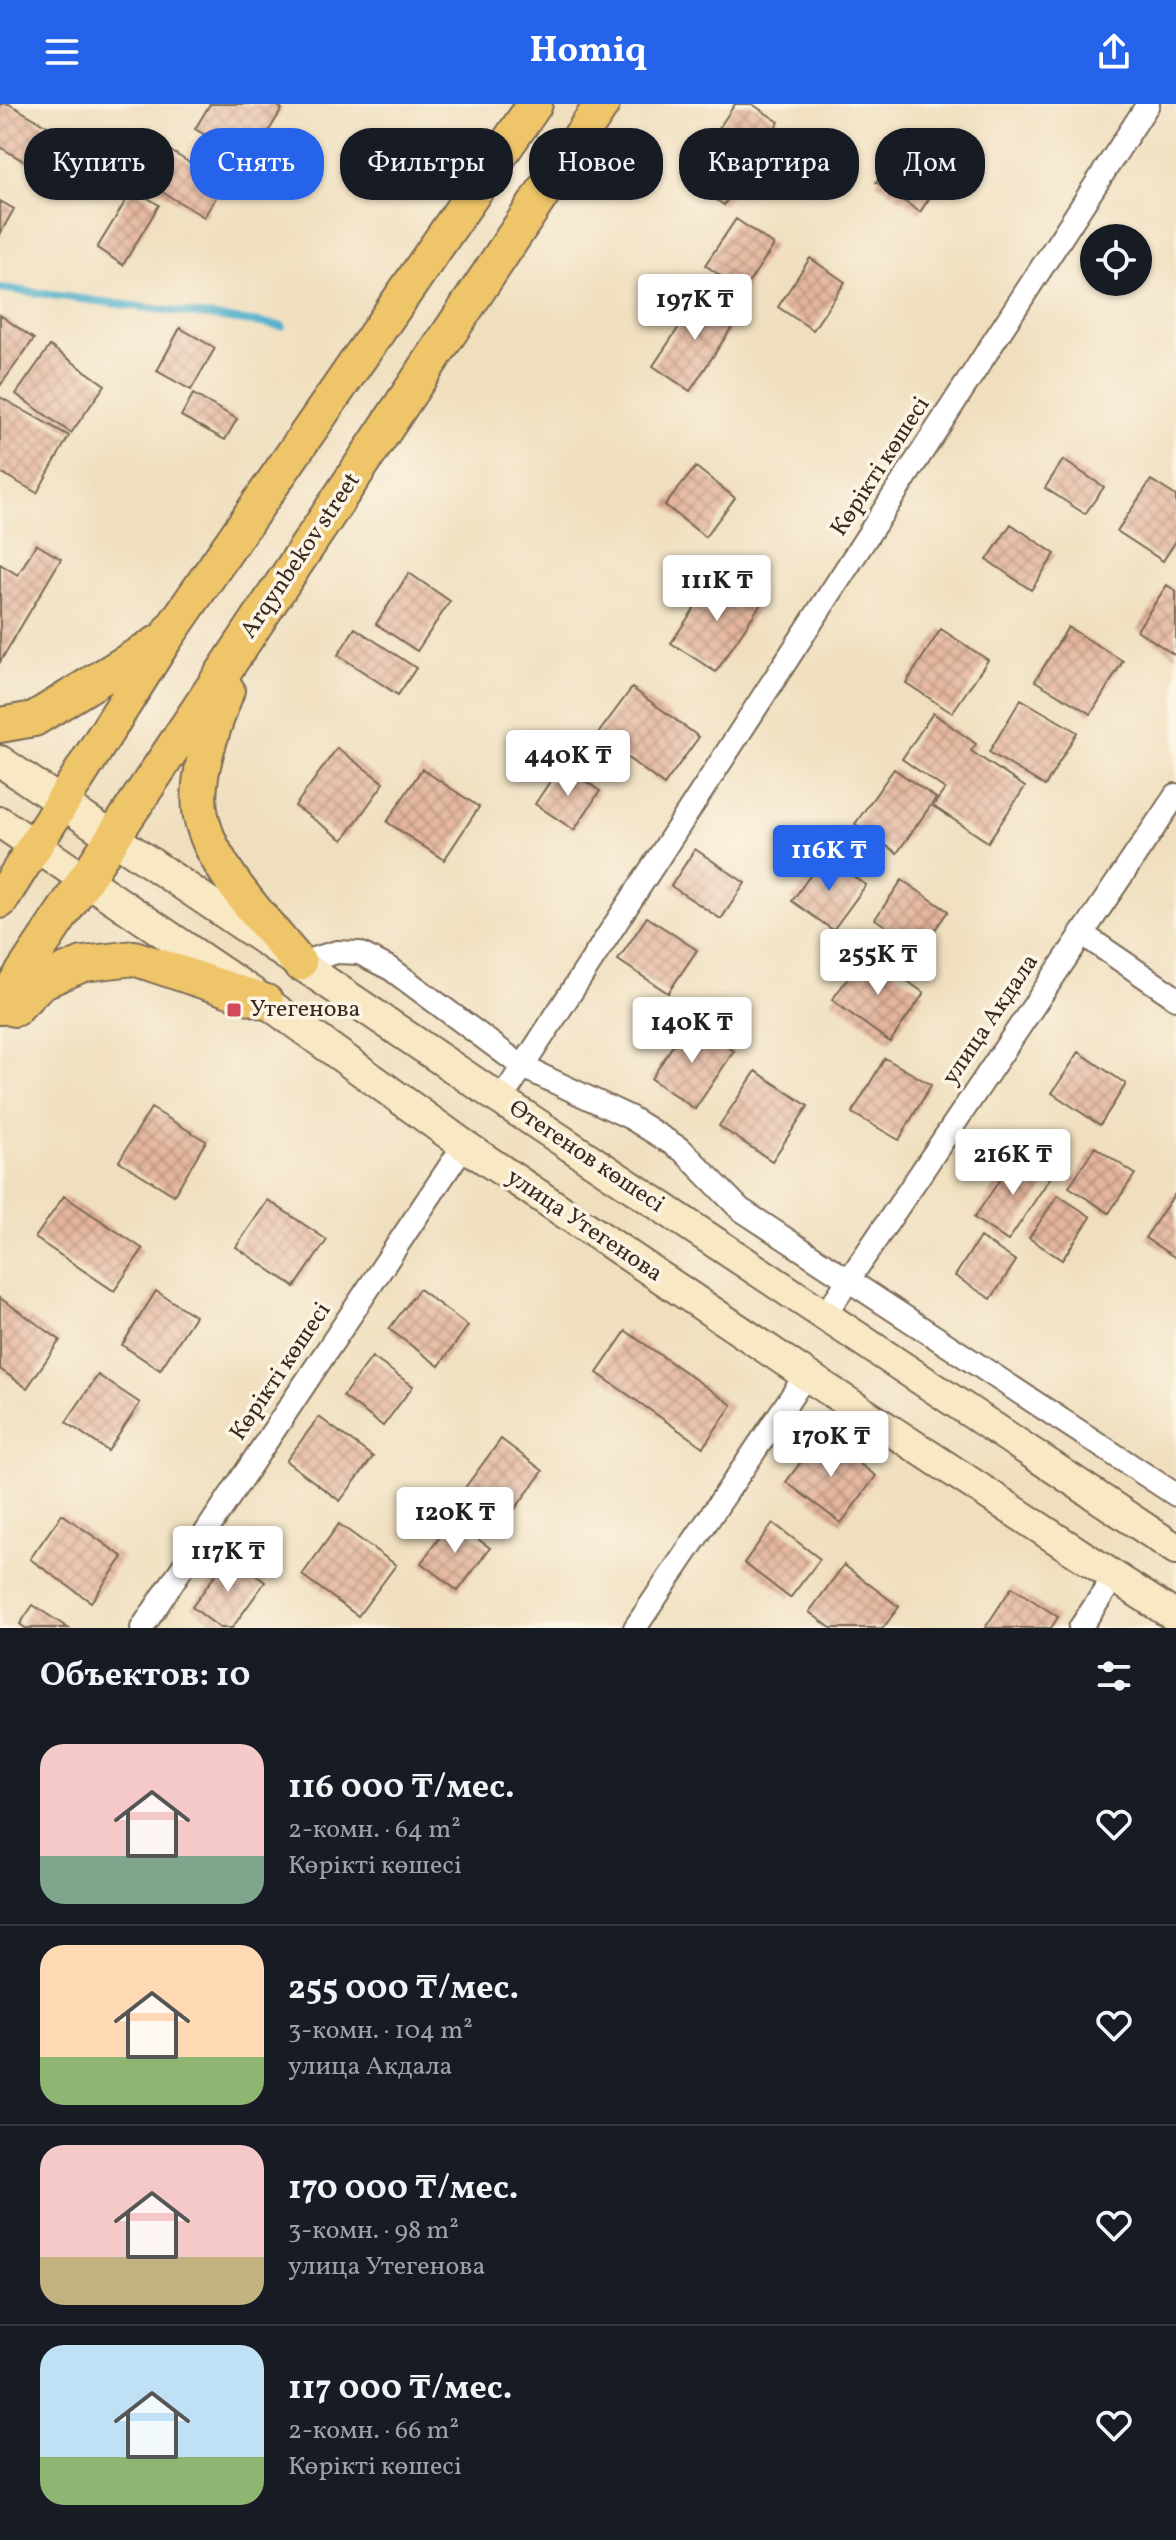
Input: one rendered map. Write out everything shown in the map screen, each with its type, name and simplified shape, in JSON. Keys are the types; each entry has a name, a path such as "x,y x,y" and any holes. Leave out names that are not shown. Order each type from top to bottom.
{"main road":[{"path":"0,901 165,639 535,104"},
{"name":"Arqynbekov street","path":"0,1007 602,104"},
{"path":"0,725 34,719 165,639"},
{"path":"244,642 211,736 201,781 200,814 213,853 299,963"},
{"name":"Өтегенов көшесі","path":"0,761 501,1100 1176,1549"},
{"name":"улица Утегенова","path":"0,822 266,1002 464,1145 806,1375 1176,1617"},
{"path":"0,1023 41,982 83,964 134,958 266,1002"}],"street":[{"name":"Көрікті көшесі","path":"501,1100 1148,104"},
{"name":"улица Акдала","path":"825,1315 1176,795"},
{"path":"1081,933 1176,998"},
{"path":"299,963 337,952 359,953 391,969 523,1067 631,1118 682,1150 740,1209 1176,1495"},
{"name":"Көрікті көшесі","path":"142,1628 464,1145"},
{"path":"635,1628 806,1375"},
{"path":"1080,1628 1114,1577"}],"building":[{"path":"0,104 9,104 47,126 24,128 24,161 0,147"},
{"path":"210,104 275,104 282,109 271,128 196,128"},
{"path":"735,104 752,104 779,122 775,128 719,128"},
{"path":"174,153 190,163 190,200 214,200 204,217 174,199"},
{"path":"126,200 151,200 159,205 123,265 97,248"},
{"path":"902,200 928,200 920,212"},
{"path":"0,201 14,209 0,234"},
{"path":"736,219 774,245 743,291 705,265"},
{"path":"810,258 845,282 813,330 778,307"},
{"path":"701,294 738,318 690,391 653,366"},
{"path":"0,315 34,339 0,386"},
{"path":"180,328 215,348 191,390 157,371"},
{"path":"50,346 105,385 71,433 16,394"},
{"path":"193,394 237,419 225,440 181,416"},
{"path":"0,397 69,436 37,493 0,472"},
{"path":"1063,460 1104,487 1085,514 1045,488"},
{"path":"696,467 735,498 705,537 665,505"},
{"path":"1151,480 1176,496 1176,541 1163,561 1117,531"},
{"path":"1011,524 1055,554 1031,590 987,560"},
{"path":"36,544 61,559 0,662 0,564 18,575"},
{"path":"409,573 450,601 417,651 376,624"},
{"path":"718,573 762,602 716,672 671,643"},
{"path":"1167,585 1176,591 1176,656 1137,630"},
{"path":"1068,627 1123,661 1091,714 1035,681"},
{"path":"355,628 416,668 398,695 338,655"},
{"path":"941,629 988,660 952,713 906,683"},
{"path":"632,688 699,737 664,785 597,735"},
{"path":"1021,699 1077,732 1045,786 989,752"},
{"path":"933,713 976,744 971,751 1025,787 988,842 933,806 945,789 902,759"},
{"path":"337,748 384,783 343,840 295,806"},
{"path":"561,765 600,791 574,830 535,804"},
{"path":"422,769 479,807 444,860 387,822"},
{"path":"894,769 936,798 897,853 855,824"},
{"path":"695,849 745,883 721,919 671,886"},
{"path":"824,856 866,885 833,930 792,901"},
{"path":"902,880 948,911 921,950 875,919"},
{"path":"647,917 697,950 668,993 618,960"},
{"path":"867,952 924,993 890,1042 832,1000"},
{"path":"689,1021 734,1051 695,1109 651,1079"},
{"path":"1079,1052 1126,1084 1100,1125 1052,1093"},
{"path":"885,1058 931,1085 899,1140 852,1113"},
{"path":"756,1071 808,1106 772,1161 719,1126"},
{"path":"151,1108 206,1141 174,1195 119,1161"},
{"path":"1095,1147 1135,1174 1109,1213 1069,1187"},
{"path":"1018,1153 1052,1175 1008,1241 974,1218"},
{"path":"1176,1192 1176,1258 1145,1238"},
{"path":"1058,1195 1091,1217 1062,1260 1029,1238"},
{"path":"64,1196 143,1249 114,1291 35,1238"},
{"path":"268,1200 327,1240 295,1287 236,1247"},
{"path":"980,1237 1016,1261 991,1299 955,1276"},
{"path":"419,1289 468,1326 439,1366 389,1329"},
{"path":"156,1291 195,1316 160,1370 122,1345"},
{"path":"0,1298 60,1340 27,1388 0,1369"},
{"path":"626,1331 732,1405 703,1447 597,1373"},
{"path":"372,1357 413,1386 383,1426 343,1396"},
{"path":"98,1375 140,1403 108,1451 66,1422"},
{"path":"319,1417 373,1457 340,1501 286,1461"},
{"path":"821,1435 876,1476 841,1523 786,1482"},
{"path":"501,1439 543,1471 506,1521 464,1489"},
{"path":"62,1514 123,1557 91,1602 30,1559"},
{"path":"452,1520 490,1548 458,1591 421,1563"},
{"path":"773,1523 820,1559 790,1598 744,1563"},
{"path":"339,1524 396,1565 358,1616 302,1575"},
{"path":"229,1556 265,1582 232,1628 220,1628 192,1607"},
{"path":"844,1565 899,1607 883,1628 831,1628 809,1612"},
{"path":"1012,1587 1058,1617 1051,1628 985,1628"},
{"path":"33,1605 68,1628 25,1628 20,1624"}],"waterway":[{"path":"0,288 282,326"}],"place":[{"name":"Утегенова","path":"234,1010"}]}
